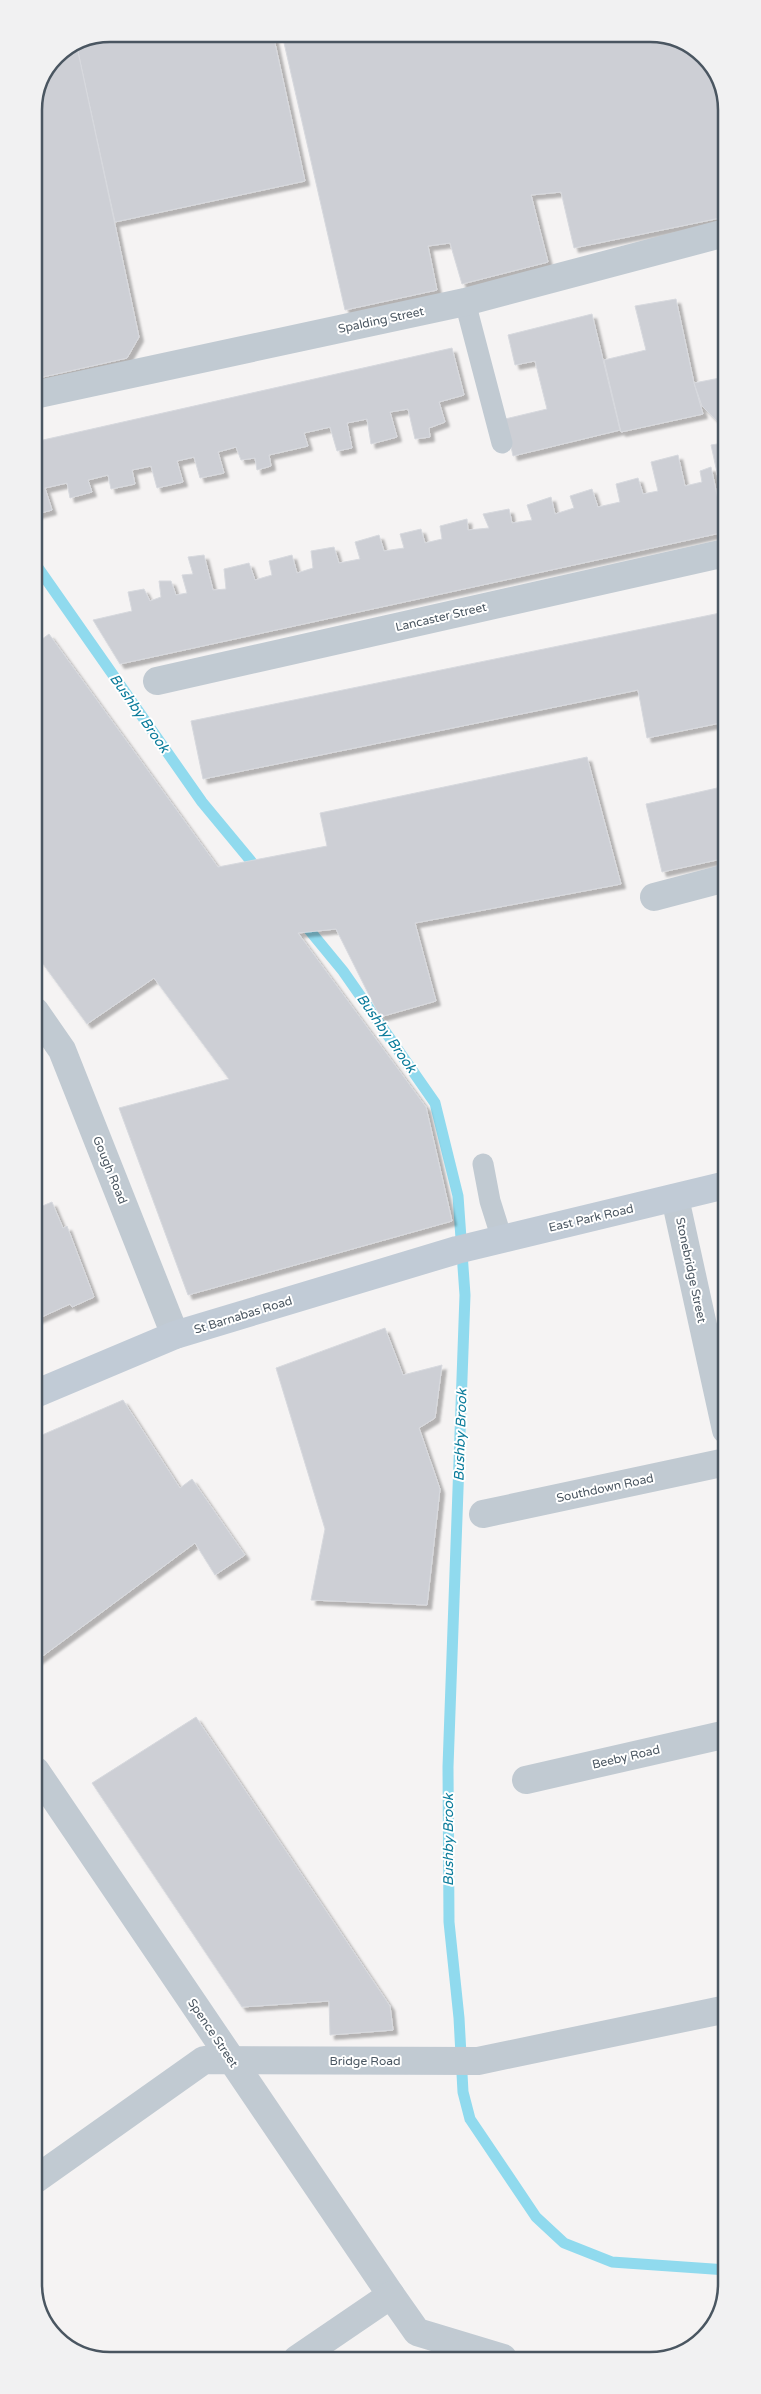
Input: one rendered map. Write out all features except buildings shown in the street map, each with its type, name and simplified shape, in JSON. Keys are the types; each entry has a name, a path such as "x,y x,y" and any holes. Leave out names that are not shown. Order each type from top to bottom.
{"main road":[{"name":"East Park Road","path":"457,1250 718,1187"},
{"name":"St Barnabas Road","path":"42,1391 175,1335 457,1250"}],"street":[{"name":"Spalding Street","path":"42,393 465,302 718,236"},
{"name":"Lancaster Street","path":"157,681 718,555"},
{"path":"654,897 718,880"},
{"name":"Gough Road","path":"42,1021 62,1050 175,1335"},
{"name":"Stonebridge Street","path":"675,1198 718,1394"},
{"name":"Southdown Road","path":"483,1514 718,1464"},
{"name":"Beeby Road","path":"526,1780 718,1736"},
{"name":"Spence Street","path":"42,1784 417,2332 482,2352"},
{"name":"Bridge Road","path":"42,2175 204,2060 478,2061 718,2011"},
{"path":"308,2351 391,2295"}],"lane":[{"path":"465,302 502,443"},
{"path":"483,1164 490,1201 492,1241"}],"waterway":[{"name":"Bushby Brook","path":"42,573 202,802 260,872"},
{"name":"Bushby Brook","path":"301,920 343,971 435,1103 458,1196 465,1295 448,1767 449,1922 459,2018 463,2092 470,2119 536,2217 564,2243 612,2262 718,2269"}]}
